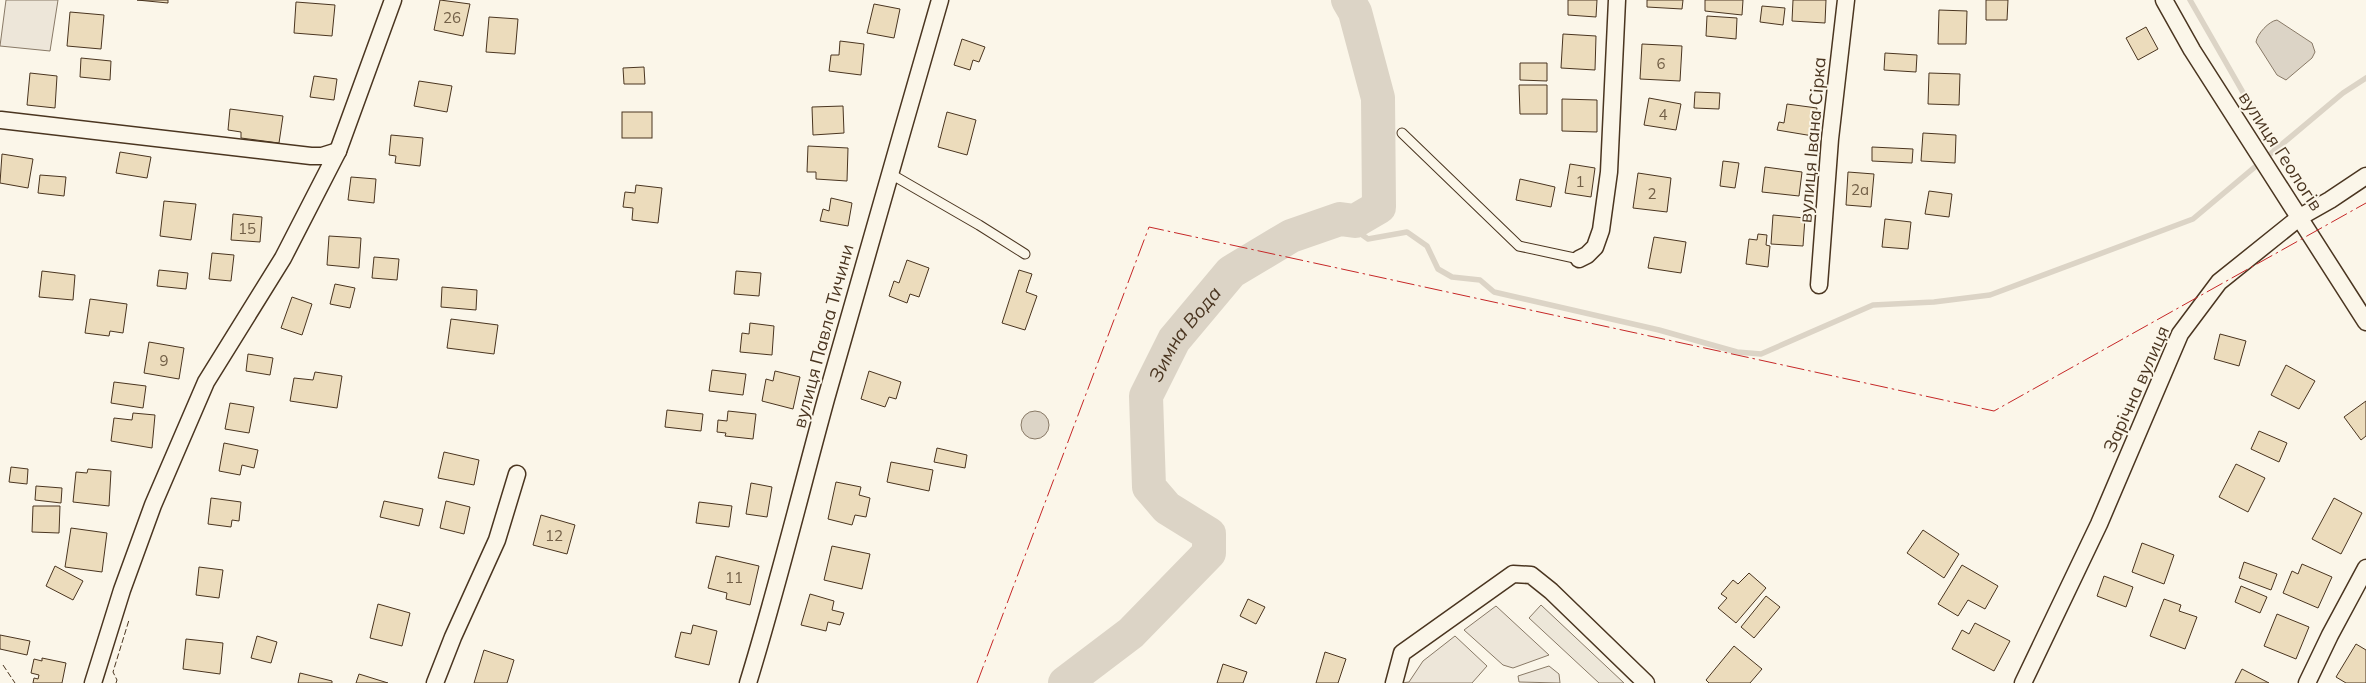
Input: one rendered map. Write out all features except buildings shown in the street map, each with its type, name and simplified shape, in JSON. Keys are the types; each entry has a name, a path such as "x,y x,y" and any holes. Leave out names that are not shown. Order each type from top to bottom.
{"street":[{"path":"93,683 122,590 153,505 206,382 283,258 338,152 393,0"},
{"name":"вулиця Павла Тичини","path":"748,683 772,606 797,506 936,0"},
{"path":"1579,259 1587,256 1594,247 1601,230 1609,172 1618,0"},
{"name":"вулиця Івана Сірка","path":"1819,285 1830,139 1846,0"},
{"name":"вулиця Геологів","path":"2164,0 2192,50 2366,322"},
{"path":"2,120 310,156 322,156 338,152"},
{"name":"Зарічна вулиця","path":"2024,683 2099,524 2180,334 2219,282 2300,217 2366,176"},
{"path":"435,683 453,637 497,540 517,474"},
{"path":"2307,683 2366,568"},
{"path":"1394,683 1402,653 1513,574 1531,576 1551,590 1646,683"}],"lane":[{"path":"1402,133 1519,246 1579,259"},
{"path":"889,173 1025,254"}],"shaded area":[{"path":"6,0 58,0 50,51 0,46"},
{"path":"2277,20 2312,43 2315,52 2312,58 2286,80 2277,75 2256,42 2264,28"},
{"path":"1035,411 1045,415 1049,425 1045,435 1035,439 1025,435 1021,425 1025,415"},
{"path":"1541,605 1624,683 1599,683 1529,618"},
{"path":"1496,606 1549,655 1513,668 1503,665 1464,630"},
{"path":"1455,636 1487,666 1472,683 1401,683 1409,682 1423,661"},
{"path":"1549,666 1559,674 1560,683 1519,682 1518,676"}],"waterway":[{"name":"Зимна Вода","path":"1065,683 1131,633 1209,553 1209,534 1167,508 1149,487 1146,396 1174,340 1231,272 1291,236 1340,219 1355,221 1379,207 1378,98 1355,12 1348,0"},
{"path":"2190,0 2276,150"},
{"path":"1340,219 1368,239 1407,232 1427,246 1438,269 1452,277 1480,280 1494,292 1659,330 1737,352 1761,354 1873,305 1934,302 1990,295 2193,219 2343,93 2366,78"}],"fence":[{"path":"116,683 117,680 113,672 129,620"},
{"path":"3,665 15,683"}],"power":[{"path":"977,683 1149,227 1994,411 2366,203"}]}
